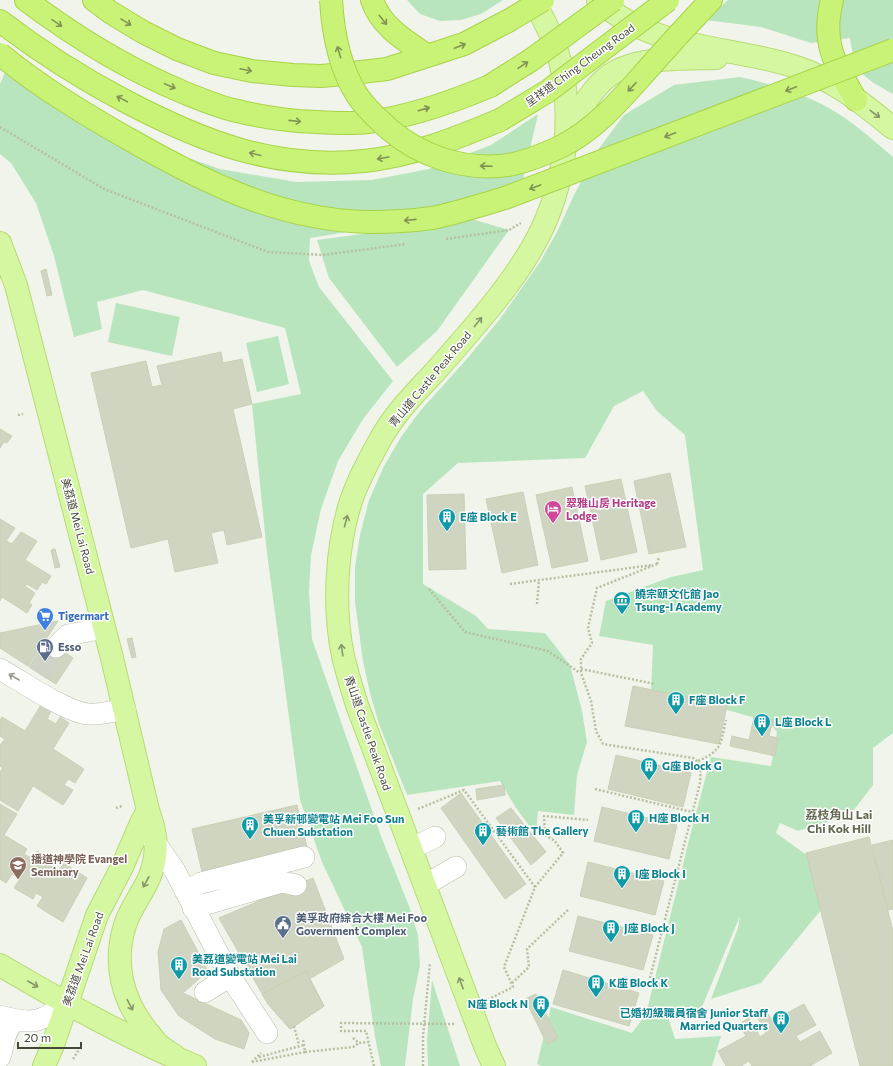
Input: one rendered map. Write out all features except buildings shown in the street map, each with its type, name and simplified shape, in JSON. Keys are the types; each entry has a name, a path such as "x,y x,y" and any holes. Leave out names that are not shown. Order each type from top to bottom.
{"highway":[{"path":"26,0 74,35 135,70 192,96 232,110 252,115 303,121 366,122 387,119 433,106 490,86 531,60 613,0"},
{"path":"94,0 142,32 177,49 214,63 252,72 314,76 387,69 428,56 464,44 543,0"},
{"path":"331,0 334,28 340,56 356,94 365,107 411,146 431,156 447,161 482,166 500,166 516,164 562,146 600,119 710,0"},
{"path":"372,0 380,16 392,30 428,56"},
{"name":"呈祥道 Ching Cheung Road","path":"0,21 48,56 98,87 171,125 235,149 270,157 306,162 338,163 366,161 424,148 500,120 548,91 668,0"},
{"path":"832,0 828,24 828,41 831,54 856,100"},
{"path":"0,54 57,95 110,129 209,182 242,196 290,212 336,220 368,222 432,218 504,198 893,50"}],"main road":[{"path":"533,0 547,25 560,60 564,82 567,132"},
{"path":"598,0 622,18 638,27 656,34 704,48 777,61 816,75 836,85 893,128"},
{"path":"567,132 592,93 606,78 623,68 659,60 755,57"},
{"name":"青山道 Castle Peak Road","path":"494,1066 485,1046 356,705 343,654 339,616 338,578 344,528 352,501 360,480 380,439 409,400 468,334 511,279 526,257 550,212 557,189 567,132"},
{"name":"美荔道 Mei Lai Road","path":"0,243 16,285 125,709 144,817 122,867 98,914 44,1066"},
{"name":"美荔道 Mei Lai Road","path":"144,817 154,826 157,845 151,873 133,906 125,925 120,946 120,963 123,986 128,1002 140,1022 158,1044 190,1064"},
{"path":"0,964 67,1003 124,1033 190,1064"}],"street":[{"path":"62,645 104,628"},
{"path":"0,669 41,681 72,710 86,714 93,714 125,709"},
{"path":"411,849 435,837"},
{"path":"157,845 175,871 230,976 267,1033"},
{"path":"189,900 201,883 304,857"},
{"path":"425,885 456,868"},
{"path":"189,900 282,882 296,885"},
{"path":"205,992 230,976"},
{"path":"7,1018 30,1022 48,1017 67,1003"},
{"path":"0,1057 7,1029 10,1024 7,1018"}],"path":[{"path":"18,415 23,414"},
{"path":"650,978 700,783 701,765 693,758 603,744 596,731 591,701 581,673 581,658 592,643 588,628 597,588 656,564 659,558"},
{"path":"510,584 656,564"},
{"path":"537,604 539,580"},
{"path":"429,589 464,632 548,651 581,673"},
{"path":"581,669 655,684"},
{"path":"698,761 710,756 719,748 726,720"},
{"path":"594,789 692,812"},
{"path":"414,811 464,790 535,887"},
{"path":"116,808 122,806"},
{"path":"495,997 513,987 504,967 535,887 563,853 555,841 545,835 544,816 588,820"},
{"path":"512,983 529,967 528,949 569,909"},
{"path":"423,1066 423,1036 430,957"},
{"path":"374,1066 366,1030 341,1031 341,1022 420,1022 461,1024"},
{"path":"294,1026 299,1045"},
{"path":"353,1038 359,1042 369,1042"},
{"path":"260,1057 299,1045 304,1045 303,1039 305,1052"},
{"path":"252,1062 305,1052 353,1047 359,1042"},
{"path":"72,1060 80,1048"}],"green space":[{"path":"407,0 503,0 481,14 461,20 440,21 420,14"},
{"path":"728,0 893,0 893,94 874,83 862,73 855,60 850,38 811,43 761,27 706,20"},
{"path":"6,70 145,143 220,169 296,182 372,180 429,169 491,145 538,114 517,205 310,238 309,261 319,287 393,381 363,419 338,461 321,509 311,555 309,592 312,639 381,836 409,906 418,935 420,966 413,999 405,1066 381,1066 375,1037 362,947 322,862 300,800 267,553 252,404 301,394 285,328 143,290 97,302 102,329 74,337 54,256 36,203 11,163 0,154 0,84"},
{"path":"740,77 785,89 827,107 853,124 893,157 893,733 873,748 873,785 850,815 798,831 780,823 776,833 844,882 761,983 711,999 738,928 740,916 699,1014 667,1014 675,1039 721,1036 712,1066 541,1066 537,1064 551,1007 632,1033 646,1014 711,757 771,766 777,732 769,722 717,707 651,692 653,645 599,636 606,601 671,577 703,570 685,435 657,411 643,391 614,406 585,458 458,463 423,494 423,584 476,616 488,629 545,633 570,665 582,711 587,742 577,775 574,815 538,811 536,835 516,808 500,781 407,795 379,724 363,661 355,602 355,567 360,535 369,500 384,466 401,437 420,411 466,360 500,319 540,262 600,147 624,115 674,85"},
{"path":"472,219 509,230 437,331 397,367 329,278 317,240"},
{"path":"116,303 180,317 172,356 108,342"},
{"path":"278,336 289,384 257,392 246,343"},
{"path":"432,980 460,1066 428,1066 427,1041"}],"tunnel":[{"path":"38,673 56,647"}],"place":[{"name":"翠雅山房 Heritage Lodge","path":"553,524"},
{"name":"E座 Block E","path":"447,532"},
{"name":"饒宗頤文化館 Jao Tsung-I Academy","path":"622,615"},
{"name":"Tigermart","path":"45,631"},
{"name":"Esso","path":"45,662"},
{"name":"F座 Block F","path":"676,715"},
{"name":"L座 Block L","path":"762,737"},
{"name":"G座 Block G","path":"649,781"},
{"name":"H座 Block H","path":"636,833"},
{"name":"美孚新邨變電站 Mei Foo Sun Chuen Substation","path":"250,840"},
{"name":"藝術館 The Gallery","path":"483,846"},
{"name":"播道神學院 Evangel Seminary","path":"18,880"},
{"name":"I座 Block I","path":"622,889"},
{"name":"美孚政府綜合大樓 Mei Foo Government Complex","path":"283,939"},
{"name":"J座 Block J","path":"611,943"},
{"name":"美荔道變電站 Mei Lai Road Substation","path":"179,980"},
{"name":"K座 Block K","path":"596,998"},
{"name":"N座 Block N","path":"541,1019"},
{"name":"已婚初級職員宿舍 Junior Staff Married Quarters","path":"781,1034"}],"district":[{"name":"荔枝角山 Lai Chi Kok Hill","path":"839,822"}]}
